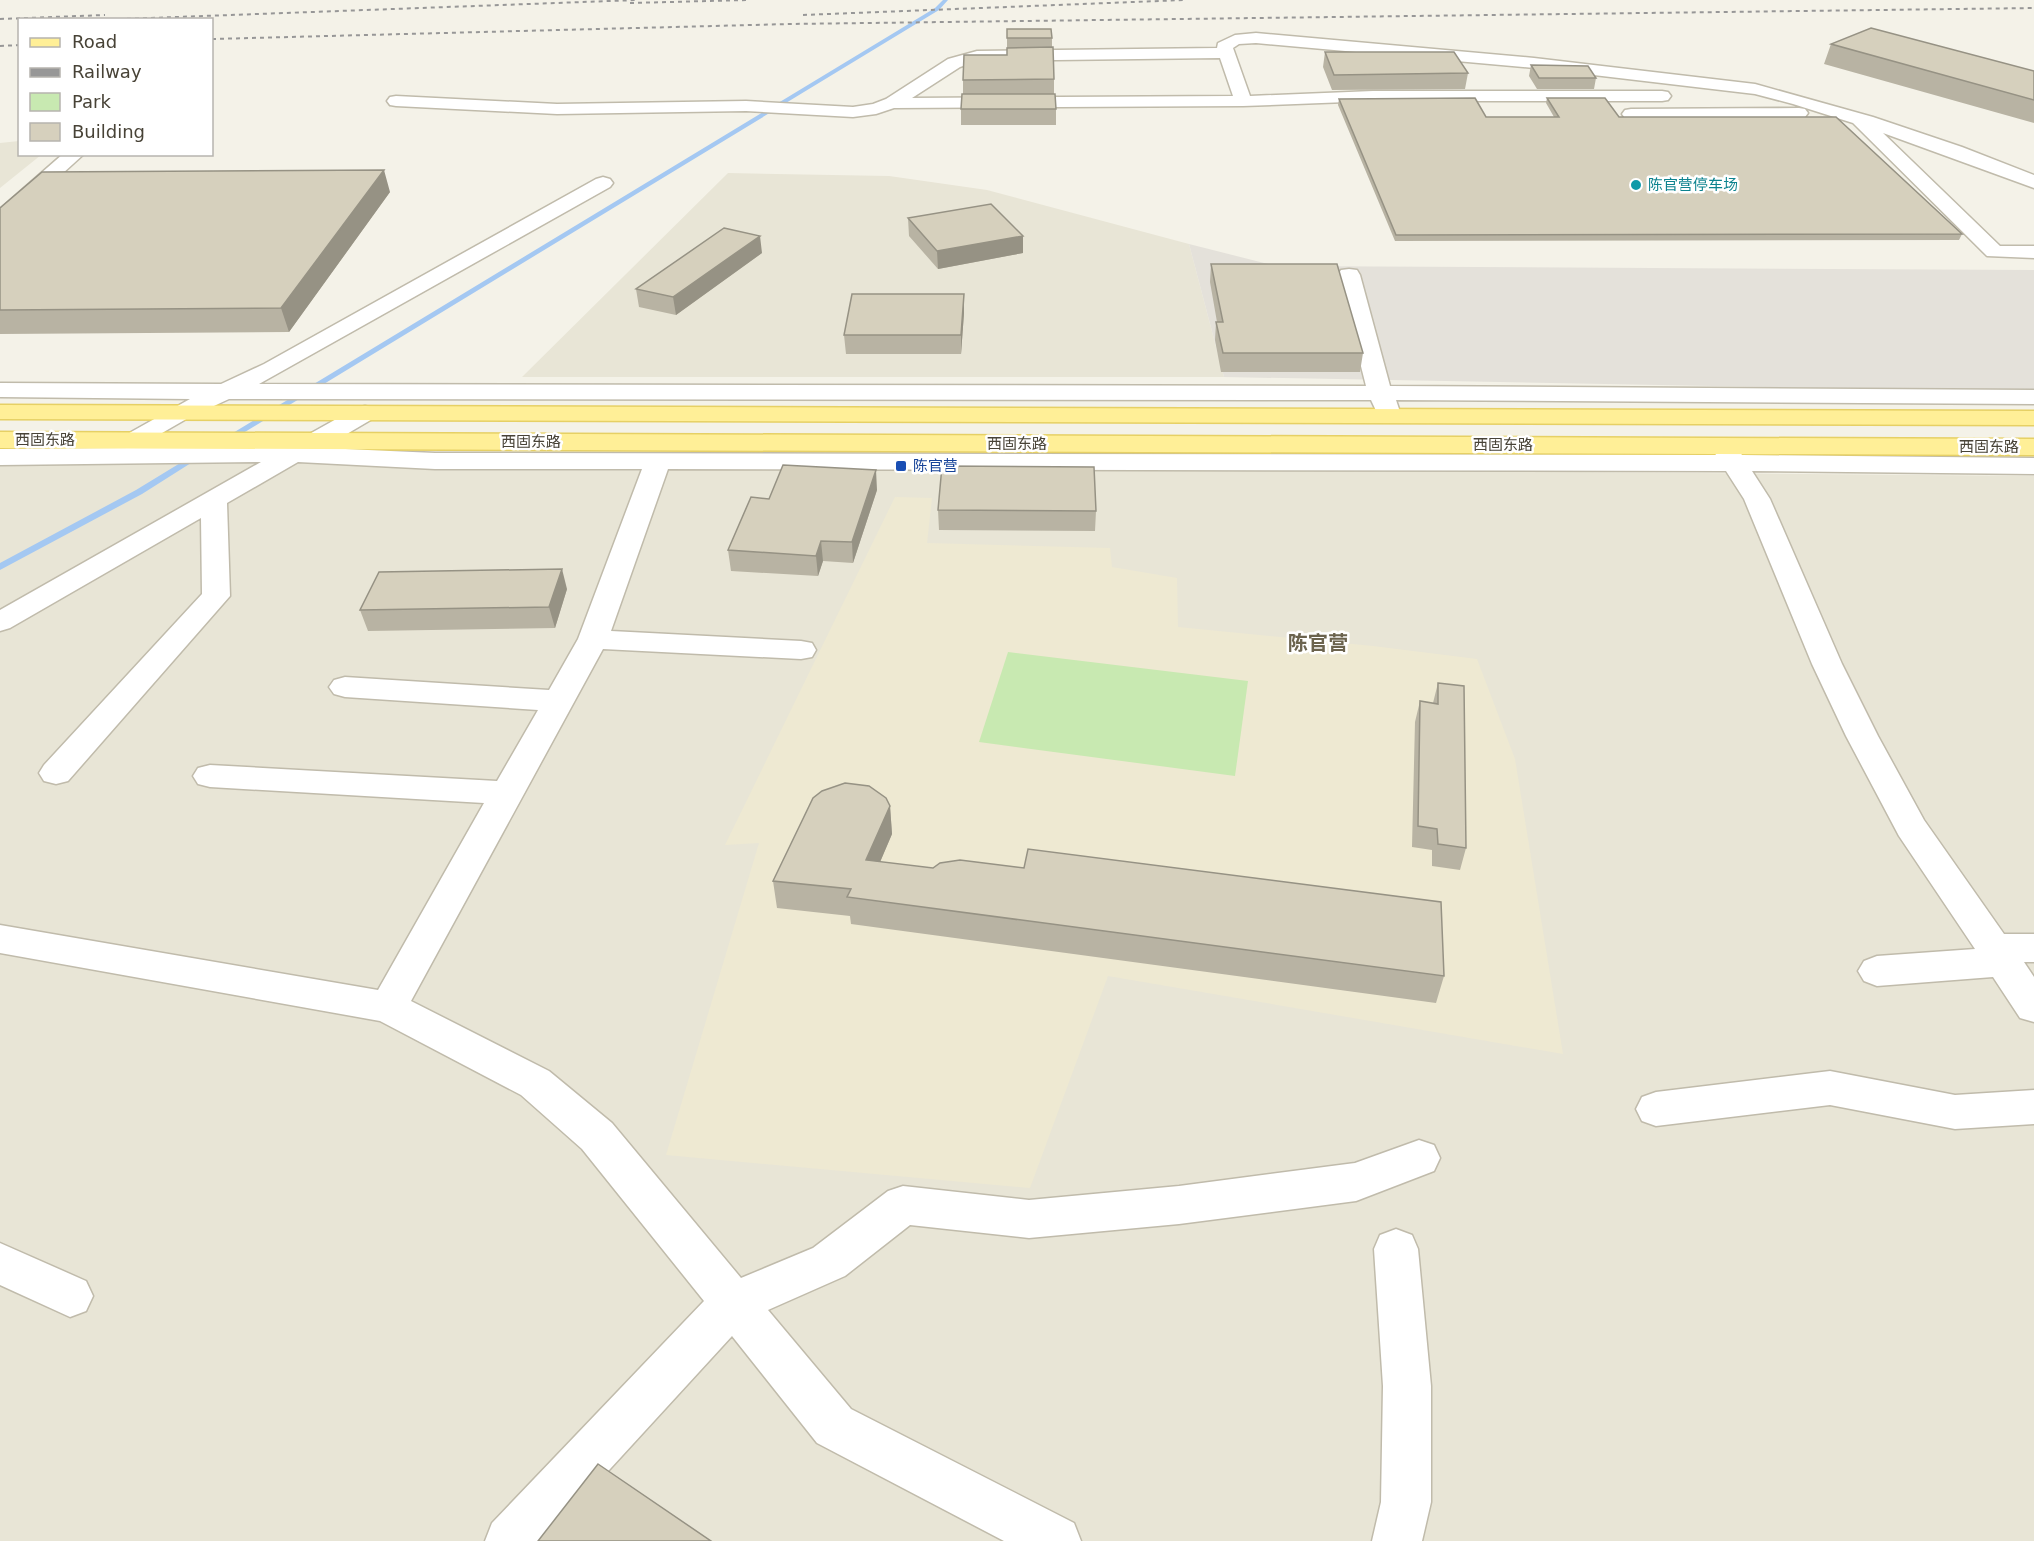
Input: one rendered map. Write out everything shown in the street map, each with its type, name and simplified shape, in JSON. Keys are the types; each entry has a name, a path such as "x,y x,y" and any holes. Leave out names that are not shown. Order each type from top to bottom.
{"main road":[{"name":"西固东路","path":"0,412 179,414 224,400 327,413 361,403 1390,416 2034,418"},
{"name":"西固东路","path":"0,440 290,447"},
{"name":"西固东路","path":"317,441 1729,455 2034,447"}],"street":[{"path":"1243,101 1224,46 1228,43 1256,38 1534,63 1755,89 1850,116 1955,151 2034,182"},
{"path":"396,101 557,109 746,106 853,112 876,109 892,103 954,63 977,56 1227,53"},
{"path":"892,103 1243,101 1373,96 1784,97"},
{"path":"1321,99 1329,114 1353,114"},
{"path":"1615,114 1850,116 1994,252 2034,252"},
{"path":"0,220 73,156"},
{"path":"224,400 272,369 603,183"},
{"path":"1349,275 1380,392 1390,416"},
{"path":"0,390 224,400 361,403 1380,392 2034,397"},
{"path":"0,457 146,445 266,454 317,441 361,403"},
{"path":"146,445 179,414"},
{"path":"0,622 214,500 290,447 435,461 658,462 1729,455 2034,466"},
{"path":"1729,455 1757,499 1827,664 1862,736 1911,827 2010,953 2034,1007"},
{"path":"388,1007 593,639 658,462"},
{"path":"56,773 216,596 214,500"},
{"path":"593,639 801,650"},
{"path":"345,687 558,701"},
{"path":"210,776 507,792"},
{"path":"0,939 388,1007 535,1083 597,1136 834,1426 1056,1541"},
{"path":"1877,972 2010,953"},
{"path":"1656,1109 1830,1088 1955,1112 2034,1107"},
{"path":"510,1541 733,1303 829,1262 903,1205 1029,1219 1179,1205 1356,1182 1419,1158"},
{"path":"1396,1249 1407,1386 1406,1502 1397,1541"},
{"path":"0,1263 70,1296"}],"shaded area":[{"path":"18,141 18,156 40,156 0,188 0,143"},
{"path":"728,173 889,176 987,190 1189,244 1224,377 522,377"},
{"path":"1189,244 1276,266 2034,270 2034,392 1224,377"},
{"path":"0,458 2034,476 2034,1541 0,1541"},
{"path":"895,497 932,498 927,543 1110,548 1112,567 1177,578 1178,627 1373,646 1477,659 1515,759 1563,1054 1108,976 1030,1188 666,1155 759,843 725,845"}],"green space":[{"path":"1008,652 1248,681 1235,776 979,742"}],"building":[{"path":"1871,28 2034,71 2034,100 1831,44"},
{"path":"1007,29 1051,29 1052,38 1007,38"},
{"path":"1053,47 1054,79 963,80 964,55 1007,55 1007,48"},
{"path":"1325,52 1454,52 1468,73 1334,75"},
{"path":"1531,65 1588,66 1596,78 1539,78"},
{"path":"962,94 1055,94 1056,109 961,109"},
{"name":"陈官营停车场","path":"1475,98 1486,117 1559,117 1547,98 1605,98 1619,117 1836,117 1962,234 1396,235 1339,99"},
{"path":"384,170 281,308 0,310 0,208 42,172"},
{"path":"991,204 1023,236 937,251 908,218"},
{"path":"724,228 760,236 673,297 636,289"},
{"path":"1211,264 1337,264 1363,353 1223,353 1216,322 1223,322"},
{"path":"852,294 964,294 961,335 844,335"},
{"path":"783,465 876,470 852,542 821,541 816,556 728,550 751,497 769,499"},
{"path":"942,466 1094,467 1096,511 938,510"},
{"path":"562,569 549,607 360,610 379,572"},
{"path":"1438,683 1464,686 1466,848 1438,844 1437,829 1418,826 1420,701 1438,704"},
{"path":"845,783 869,786 886,798 890,806 866,860 933,868 940,863 960,860 1024,868 1028,849 1441,902 1444,976 847,897 851,889 773,881 813,798 822,791"},
{"path":"598,1464 711,1541 538,1541"}],"waterway":[{"path":"227,439 937,9 946,0"},
{"path":"0,567 139,492 198,456"}],"railway":[{"path":"149,18 637,0"},
{"path":"630,3 748,0"},
{"path":"803,15 1184,0"},
{"path":"213,39 790,24 2034,8"},
{"path":"26,18 105,15"},
{"path":"0,19 18,18"},
{"path":"0,46 18,45"}],"place":[{"name":"陈官营停车场","path":"1636,185"},
{"name":"陈官营","path":"901,466"}],"district":[{"name":"陈官营","path":"1318,643"}]}
